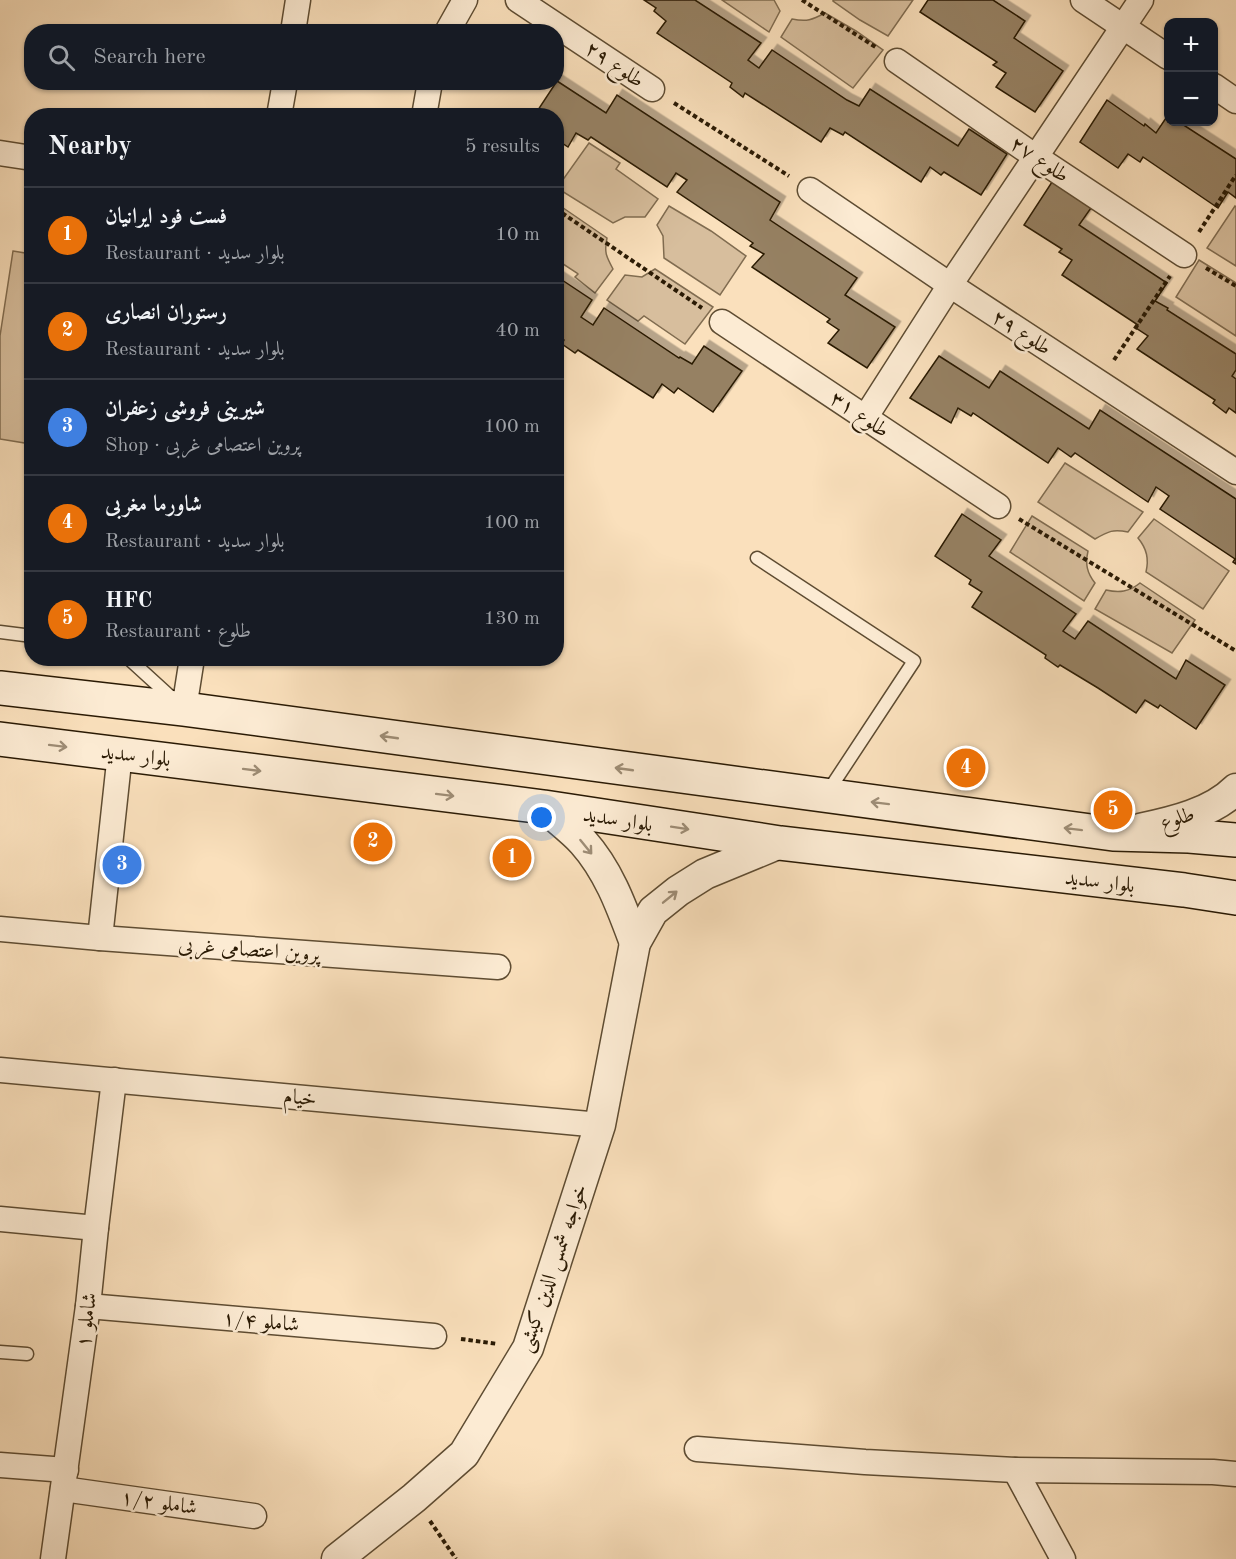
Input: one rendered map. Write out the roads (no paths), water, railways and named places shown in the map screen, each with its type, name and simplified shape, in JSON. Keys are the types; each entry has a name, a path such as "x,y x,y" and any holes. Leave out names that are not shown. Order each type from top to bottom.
{"main road":[{"path":"0,688 184,709 1113,834 1236,840"},
{"name":"بلوار سدید","path":"0,739 544,807 780,843 1236,898"}],"street":[{"path":"294,24 298,0"},
{"path":"452,24 465,0"},
{"name":"طلوع ۲۹","path":"518,0 554,24"},
{"path":"1083,0 1164,54"},
{"path":"865,418 950,285 1141,0"},
{"name":"طلوع ۲۹","path":"564,31 652,89"},
{"name":"طلوع ۲۷","path":"897,61 1184,255"},
{"path":"1218,89 1236,101"},
{"path":"280,108 284,90"},
{"path":"425,108 429,90"},
{"path":"0,153 24,157"},
{"name":"طلوع ۲۹","path":"810,190 950,285 1236,472"},
{"name":"طلوع ۳۱","path":"722,322 998,506"},
{"path":"184,709 191,666"},
{"path":"100,938 120,753"},
{"name":"طلوع","path":"1113,834 1188,816 1211,807 1236,789"},
{"path":"544,807 583,842 603,869 620,903 635,943"},
{"name":"خواجه شمس الدين كيشی","path":"337,1559 465,1454 528,1347 600,1125 635,943 653,911 678,891 705,874 780,843"},
{"name":"پروین اعتصامی غربی","path":"0,929 498,967"},
{"name":"خیام","path":"0,1070 600,1125"},
{"name":"شاملو ۱","path":"53,1559 88,1306 114,1080"},
{"path":"0,1219 96,1228"},
{"name":"شاملو ۱/۴","path":"88,1306 434,1336"},
{"path":"697,1449 865,1462 1015,1470 1236,1474"},
{"name":"شاملو ۱/۲","path":"0,1465 64,1480 255,1516"},
{"path":"1015,1470 1063,1559"}],"lane":[{"path":"757,558 914,661 825,796"},
{"path":"0,632 24,635"},
{"path":"137,666 184,709"},
{"path":"0,1352 27,1354"}],"place":[{"name":"شاورما مغربی","path":"966,768"},
{"name":"HFC","path":"1113,810"},
{"name":"رستوران انصاری","path":"373,842"},
{"name":"فست فود ایرانیان","path":"512,858"},
{"name":"شیرینی فروشی زعفران","path":"122,865"}]}
